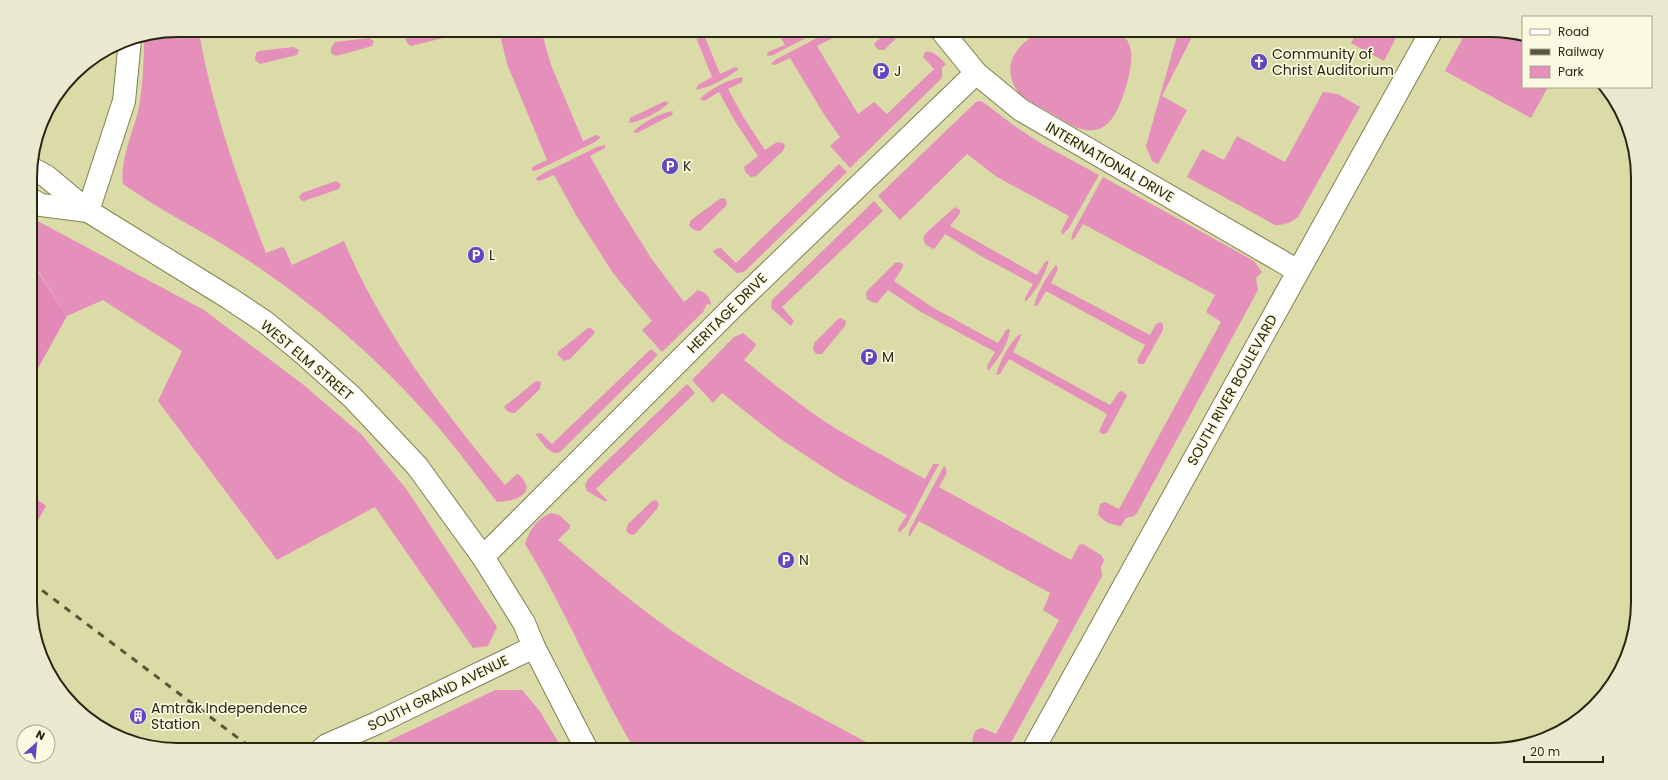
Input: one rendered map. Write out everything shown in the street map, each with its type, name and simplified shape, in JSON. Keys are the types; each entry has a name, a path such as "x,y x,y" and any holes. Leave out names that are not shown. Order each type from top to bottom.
{"street":[{"name":"INTERNATIONAL DRIVE","path":"947,37 976,73 1021,110 1298,272"},
{"name":"SOUTH RIVER BOULEVARD","path":"1037,743 1428,37"},
{"path":"88,211 124,101 129,46"},
{"name":"HERITAGE DRIVE","path":"483,557 737,303 976,73"},
{"name":"WEST ELM STREET","path":"37,172 46,176 88,211 229,298 264,322 304,354 352,397 417,466 483,557 524,623 534,648 583,743"},
{"name":"WEST ELM STREET","path":"37,203 41,205 88,211"},
{"name":"SOUTH GRAND AVENUE","path":"332,743 377,723 534,648"}],"green space":[{"path":"169,37 200,37 211,88 227,144 266,253 282,247 285,249 292,265 344,241 359,275 376,307 395,338 437,399 505,485 517,474 522,478 526,486 526,491 523,495 513,500 497,502 449,440 404,390 330,321 277,280 249,261 123,184 123,167 139,107 143,72 144,42"},
{"path":"405,37 447,37 411,46 407,43"},
{"path":"501,37 543,37 551,65 583,141 596,135 601,137 595,142 538,170 532,171 532,167 547,160 507,64"},
{"path":"696,37 705,37 720,74 735,67 739,69 719,82 696,90 698,85 712,77"},
{"path":"781,37 808,37 773,55 767,56 768,52 785,45"},
{"path":"819,37 833,37 817,46 858,114 874,102 887,114 934,69 923,57 925,52 934,53 946,64 942,68 942,78 850,168 830,146 840,137 825,116 790,58 775,65 771,64 775,60"},
{"path":"882,37 898,37 884,50 879,50 874,43"},
{"path":"1031,37 1124,37 1130,47 1131,63 1123,96 1116,112 1108,124 1095,130 1075,127 1027,100 1019,93 1013,83 1010,73 1010,66 1015,53"},
{"path":"1178,37 1192,37 1162,96 1187,110 1158,164 1152,161 1146,146 1176,39"},
{"path":"1354,37 1396,37 1384,61 1351,43"},
{"path":"1463,37 1508,38 1522,41 1522,88 1547,88 1531,118 1445,71"},
{"path":"369,38 374,41 372,46 336,56 331,53 331,48 335,42"},
{"path":"293,47 299,50 297,55 260,64 255,60 256,53 259,51"},
{"path":"743,77 742,82 728,89 744,118 765,150 777,142 783,143 785,146 783,151 756,176 751,177 745,172 744,167 758,156 736,123 719,92 704,101 700,99 709,91 720,85"},
{"path":"1323,92 1338,94 1360,107 1298,217 1293,221 1275,225 1187,177 1202,149 1224,160 1237,136 1285,162"},
{"path":"665,101 669,103 655,113 629,123 630,118"},
{"path":"976,102 983,102 1016,127 1042,144 1099,175 1069,228 1062,235 1061,231 1069,216 997,177 967,154 900,220 878,196"},
{"path":"673,111 672,115 637,133 633,132 652,118"},
{"path":"605,145 605,148 590,156 616,202 651,258 684,302 698,290 707,295 711,302 711,305 707,304 703,312 662,352 642,330 652,321 613,273 576,215 554,175 539,181 535,179 542,174 597,147"},
{"path":"839,164 847,172 744,272 737,273 713,252 716,249 721,248 736,263"},
{"path":"1103,177 1254,261 1262,272 1256,278 1258,290 1137,513 1134,516 1126,518 1121,526 1108,523 1100,517 1098,514 1100,504 1105,502 1119,509 1221,322 1207,313 1207,310 1215,295 1083,224 1074,239 1071,240 1073,232"},
{"path":"336,181 341,184 339,189 304,201 299,197 302,193"},
{"path":"721,198 726,199 726,206 700,231 691,228 689,225 691,220"},
{"path":"874,201 883,211 782,307 794,321 791,326 772,309 772,300"},
{"path":"955,207 960,210 960,213 950,226 1037,275 1045,262 1049,260 1040,283 1025,302 1025,298 1033,284 981,256 945,234 933,249 925,244 923,238 927,232"},
{"path":"37,221 204,310 305,386 362,435 407,490 497,627 488,646 473,648 375,507 277,560 158,401 182,351 103,300 67,316 37,270"},
{"path":"898,262 903,264 903,267 894,281 932,307 998,343 1006,330 1010,329 1008,340 996,362 988,371 987,366 995,352 921,312 888,290 877,303 867,299 866,292 895,263"},
{"path":"1056,265 1058,269 1051,283 1150,335 1156,324 1161,322 1163,325 1163,330 1144,364 1139,364 1137,360 1145,345 1046,291 1038,305 1034,306 1037,295"},
{"path":"841,318 846,321 845,326 822,354 816,354 813,349 814,343 838,319"},
{"path":"588,328 591,328 595,332 593,335 570,359 564,361 557,354 559,351"},
{"path":"743,333 756,344 744,360 793,399 824,421 861,444 925,479 933,464 939,464 906,526 899,533 898,529 907,515 840,478 779,438 722,393 713,403 692,380 734,337"},
{"path":"1020,334 1021,336 1013,352 1110,405 1119,392 1121,391 1125,393 1127,396 1107,433 1102,434 1099,431 1107,414 1009,359 1000,374 996,375 1005,353 1012,342"},
{"path":"651,349 658,355 560,452 553,452 543,444 535,434 541,433 552,444"},
{"path":"536,381 541,382 540,389 515,413 506,410 504,407 506,405"},
{"path":"687,384 695,393 596,489 608,501 604,501 587,491 585,485 588,479"},
{"path":"944,466 947,471 939,487 1071,560 1079,545 1083,544 1101,555 1104,560 1101,567 1102,576 1012,741 1008,743 974,743 973,737 976,730 982,728 996,734 1059,620 1043,610 1050,593 919,521 908,537 910,529"},
{"path":"656,500 659,504 657,509 634,535 629,534 626,530 628,524 652,501"},
{"path":"551,513 559,515 570,525 570,528 558,540 656,619 713,658 868,743 631,743 620,725 554,595 525,544 534,526 546,515"},
{"path":"495,690 522,690 539,710 559,743 385,743"}],"shaded area":[{"path":"37,271 67,316 37,370"},
{"path":"37,499 46,506 37,522"}],"railway":[{"path":"37,587 245,743"}],"place":[{"name":"Community of Christ Auditorium","path":"1259,62"},
{"name":"J","path":"881,71"},
{"name":"K","path":"670,166"},
{"name":"L","path":"476,255"},
{"name":"M","path":"869,357"},
{"name":"N","path":"786,560"},
{"name":"Amtrak Independence Station","path":"138,716"}]}
